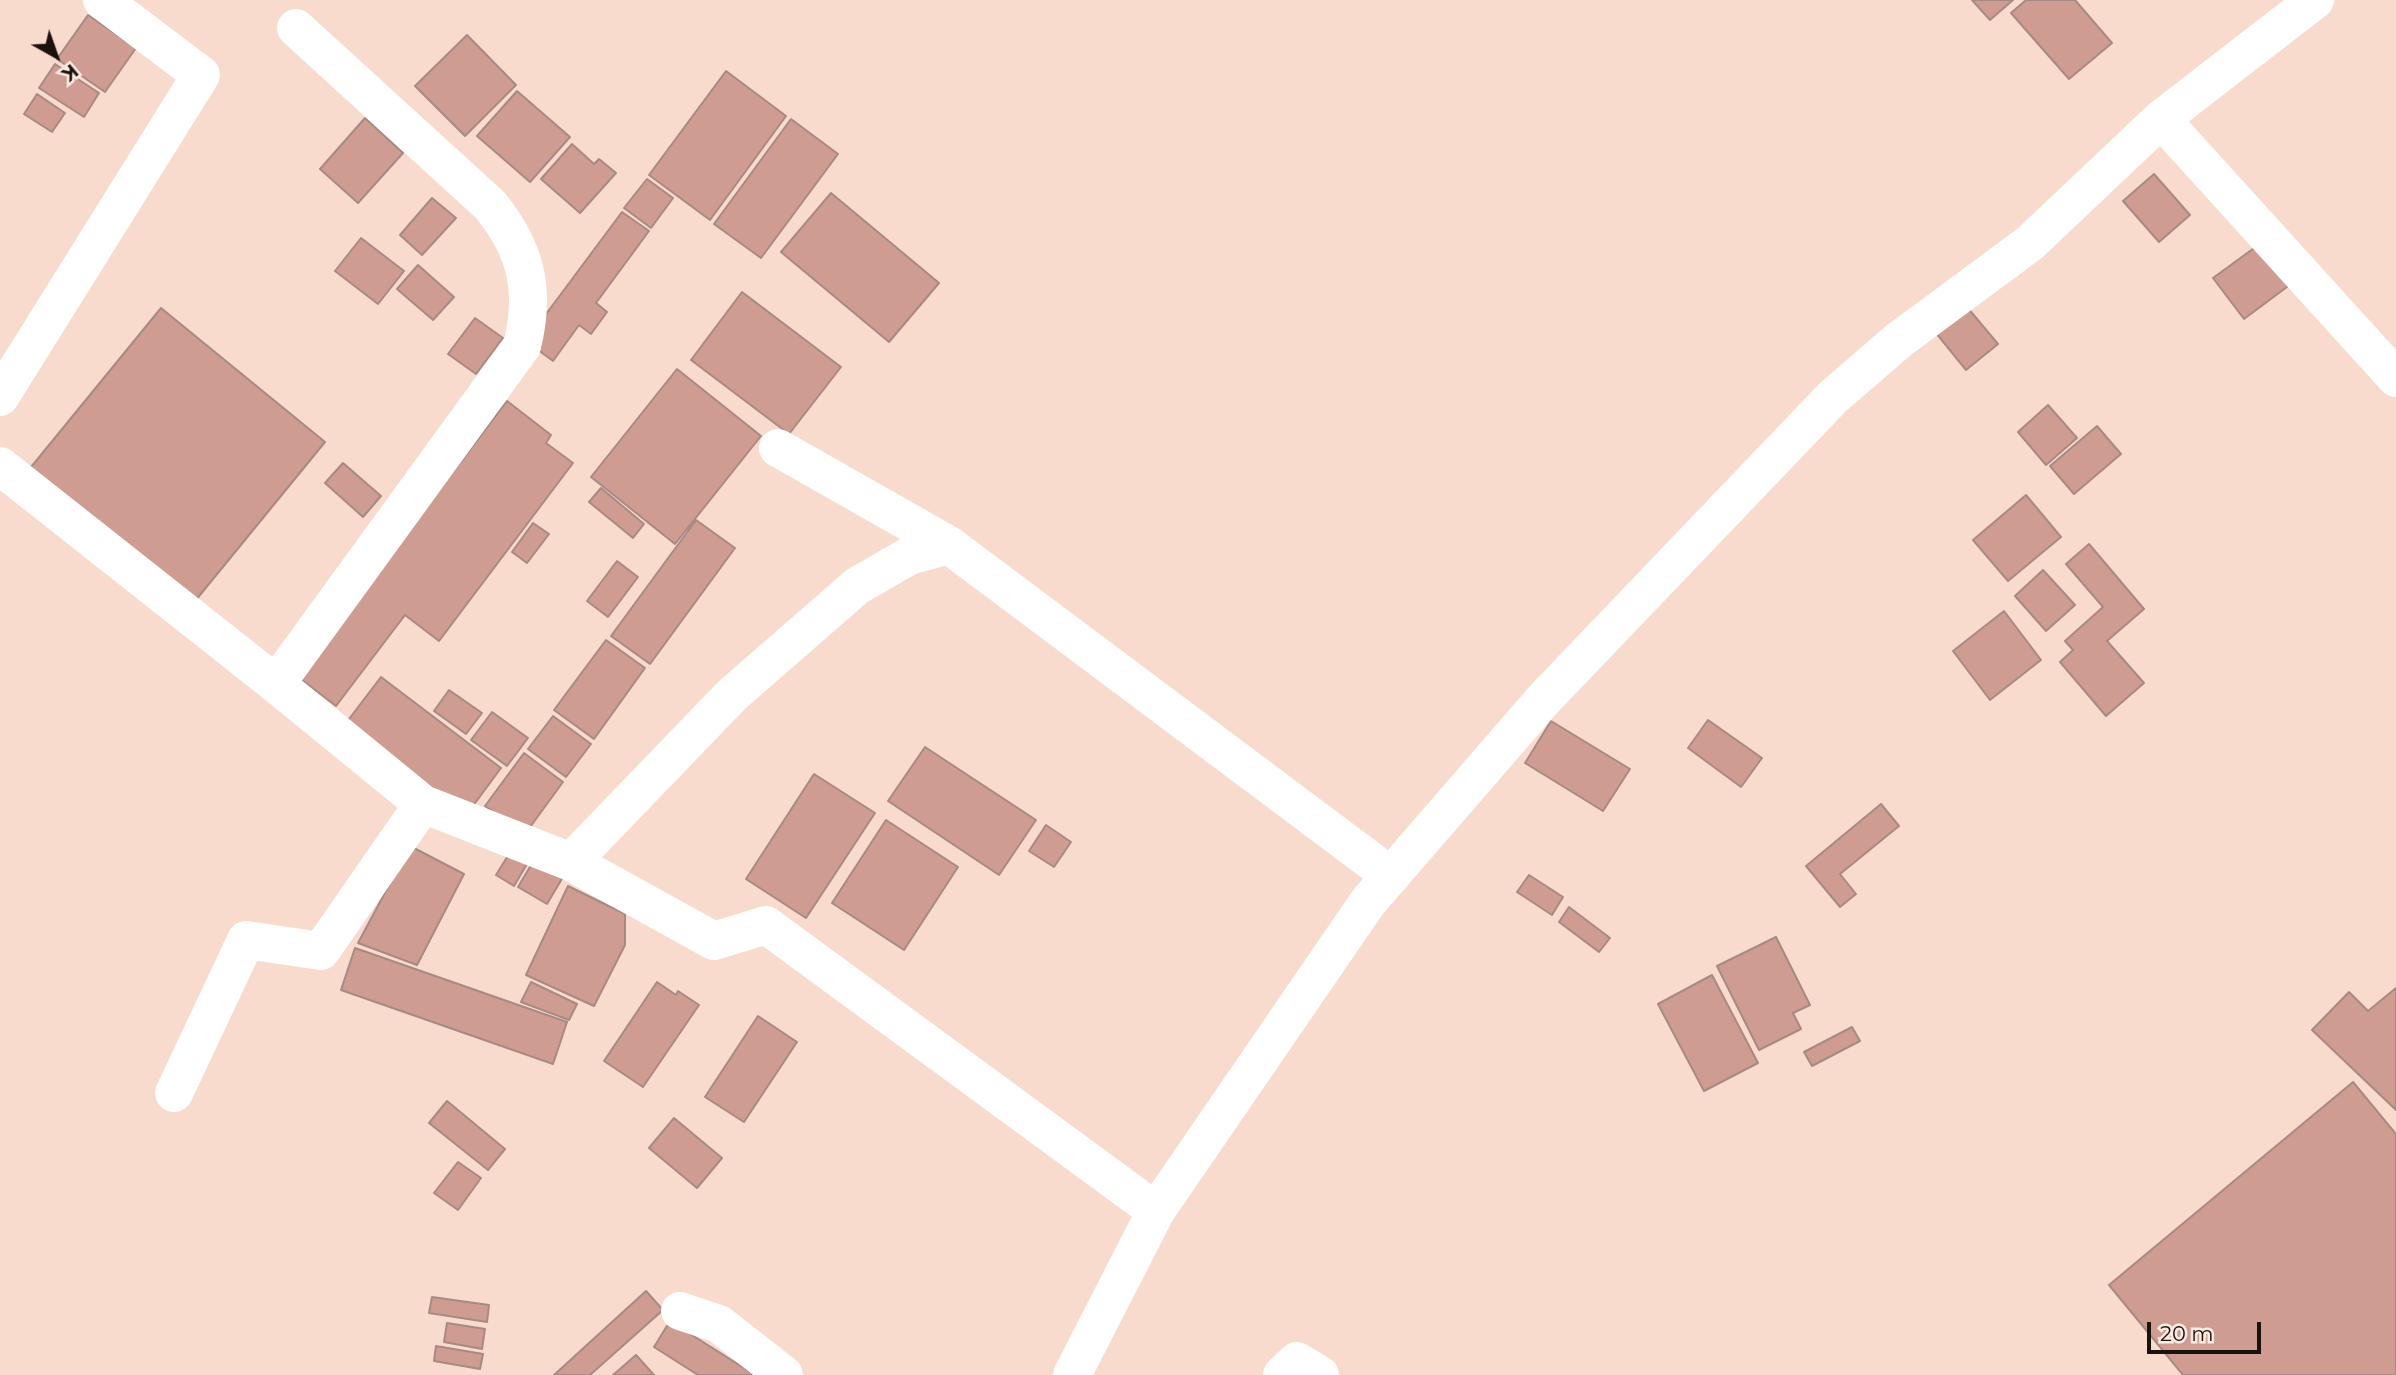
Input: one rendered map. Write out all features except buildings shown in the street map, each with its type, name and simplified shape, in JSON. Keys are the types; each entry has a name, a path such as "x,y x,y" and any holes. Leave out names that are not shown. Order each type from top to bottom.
{"street":[{"path":"0,397 201,75 102,0"},
{"path":"1073,1375 1156,1211 1368,902 1542,700 1833,397 1899,341 2031,243 2161,119 2315,0"},
{"path":"276,684 522,346 529,302 521,256 513,238 490,205 296,28"},
{"path":"2161,119 2396,378"},
{"path":"778,448 949,545 1391,876"},
{"path":"0,466 423,804 570,862 714,941 766,925 1156,1211"},
{"path":"570,862 732,695 858,586 909,556 949,545"},
{"path":"174,1093 246,940 321,951 423,804"},
{"path":"680,1311 719,1324 784,1375"},
{"path":"1282,1375 1297,1361 1320,1375"}]}
